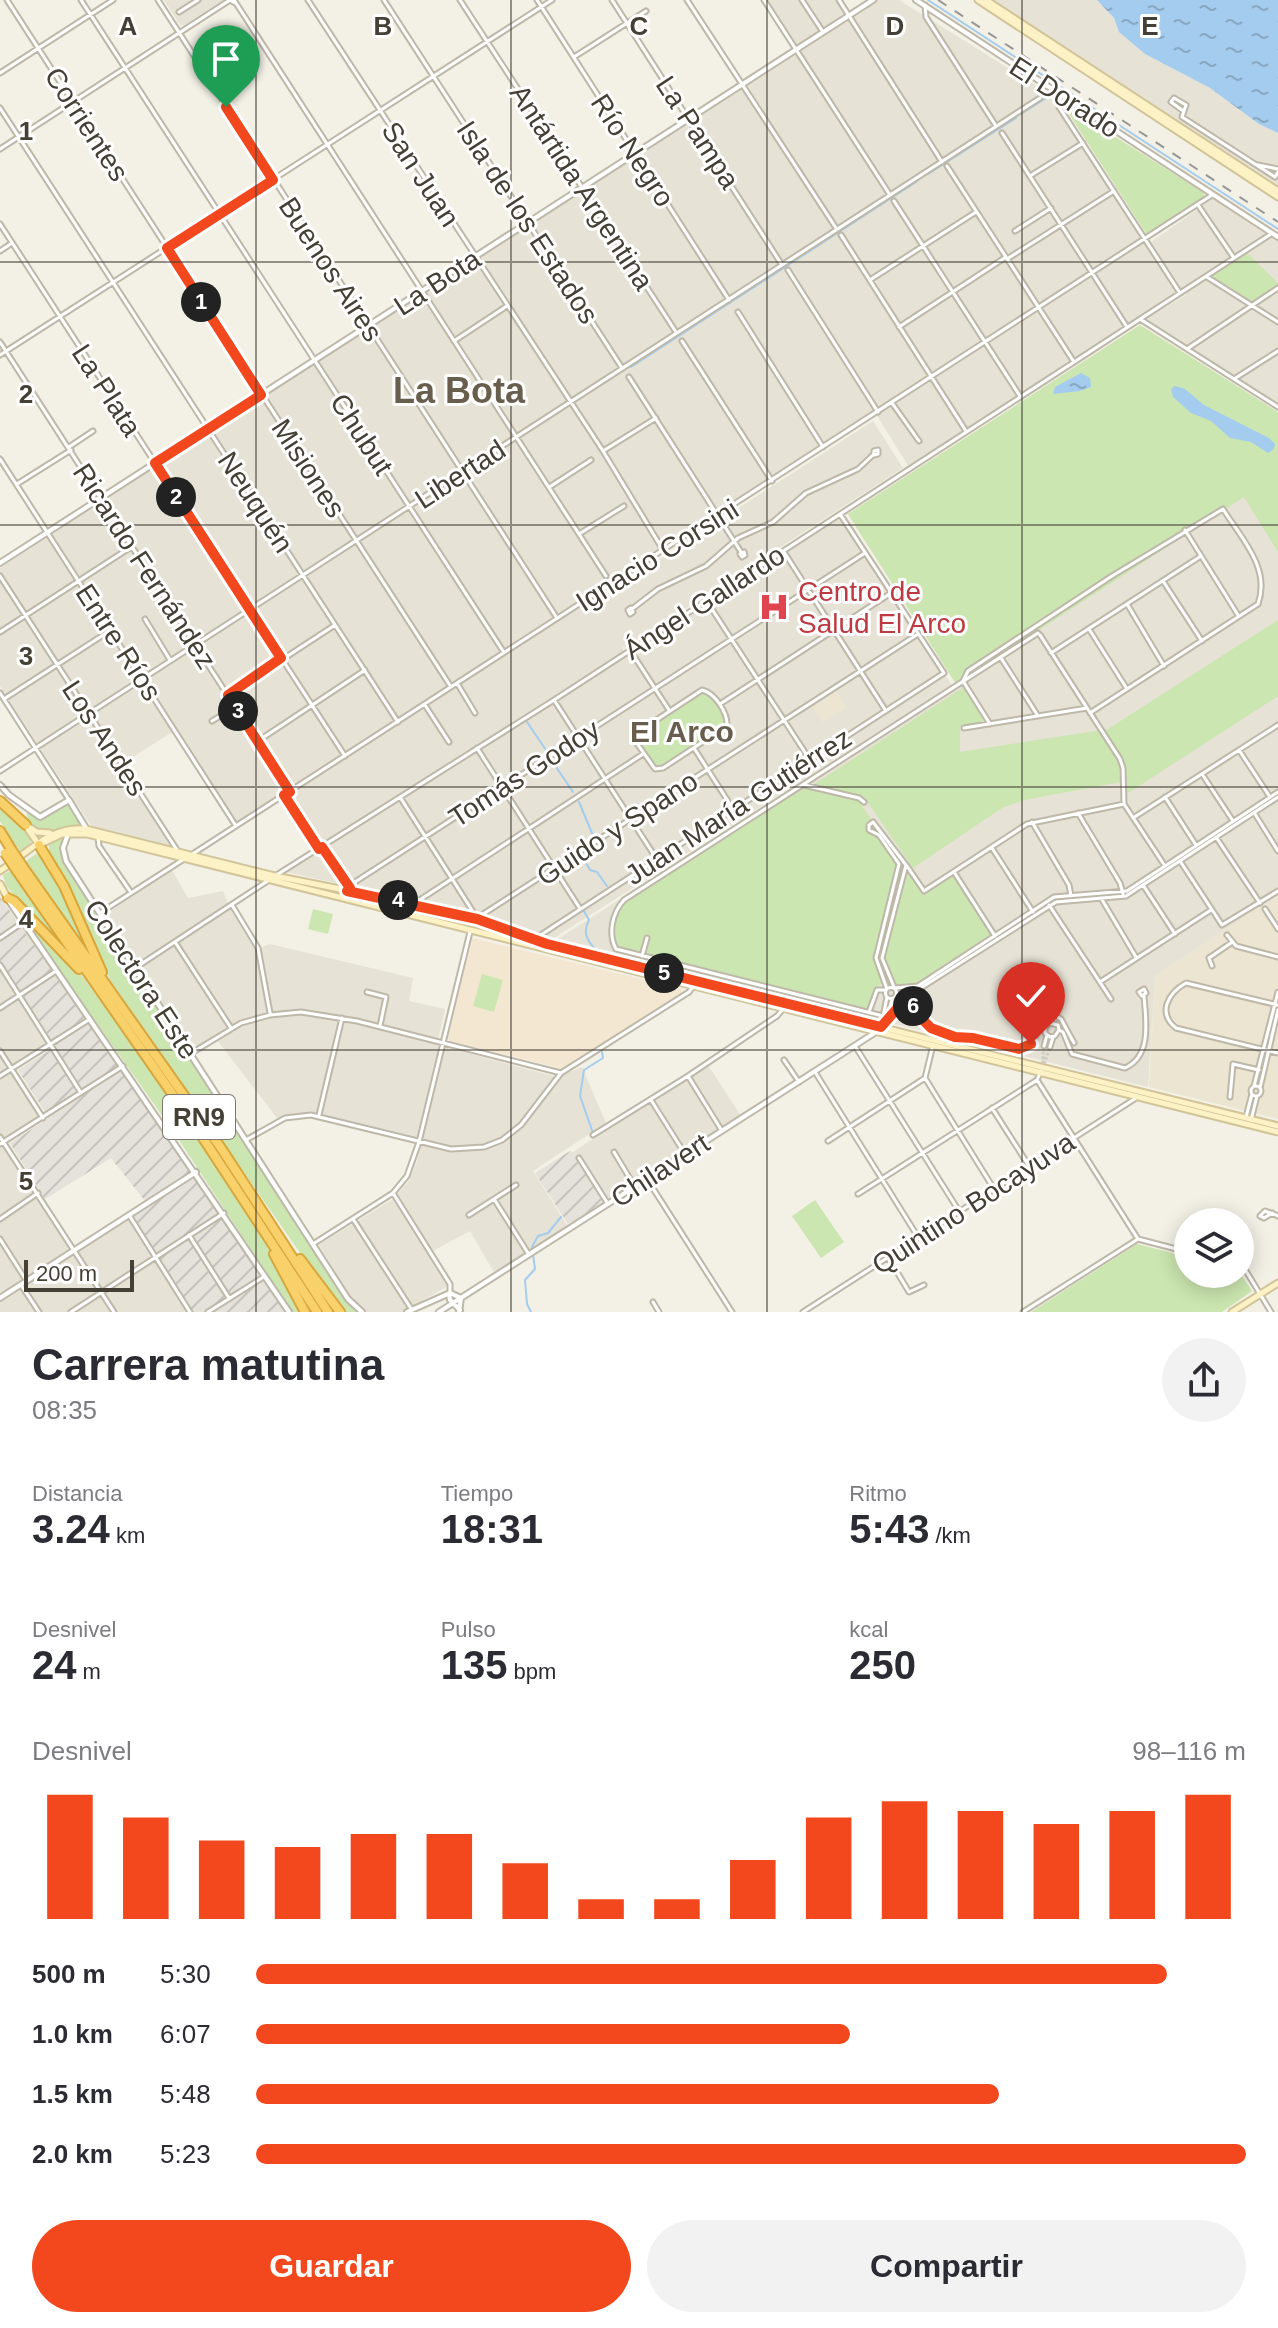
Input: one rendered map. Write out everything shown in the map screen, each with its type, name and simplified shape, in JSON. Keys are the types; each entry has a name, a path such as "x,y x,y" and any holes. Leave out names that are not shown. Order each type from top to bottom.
{"highway":[{"path":"0,801 26,825"},
{"name":"RN9","path":"0,831 5,850 125,1011 272,1224 328,1312"},
{"path":"39,845 58,875 94,957 125,1011"},
{"name":"RN9","path":"20,869 317,1312"},
{"path":"8,898 84,975 119,1019"},
{"path":"256,1217 305,1312"},
{"path":"272,1224 340,1312"}],"main road":[{"path":"978,0 1278,194"},
{"path":"986,0 1177,124 1278,194"},
{"path":"26,825 41,833 86,832 188,857"},
{"path":"26,825 39,845"},
{"path":"39,845 69,831"},
{"path":"0,871 54,832"},
{"path":"86,832 335,894 470,932 783,1009 881,1027 933,1045 1041,1070"},
{"path":"272,878 348,890 477,919 533,940 1278,1129"},
{"path":"0,884 8,898"},
{"path":"392,912 389,905 395,900"},
{"path":"492,937 497,933 495,925"},
{"path":"1139,1095 1249,1119 1278,1129"},
{"path":"1235,1311 1278,1283"}],"street":[{"name":"Corrientes","path":"7,0 167,248"},
{"name":"Chubut","path":"81,0 504,653"},
{"path":"0,73 113,0"},
{"name":"Buenos Aires","path":"158,0 557,618"},
{"path":"179,12 198,0"},
{"name":"San Juan","path":"308,0 603,451 663,550"},
{"name":"Isla de los Estados","path":"384,0 622,368"},
{"name":"Antártida Argentina","path":"460,0 677,333"},
{"name":"Río Negro","path":"537,0 729,300"},
{"path":"0,355 552,0"},
{"name":"La Pampa","path":"612,0 782,265"},
{"path":"687,0 837,230"},
{"path":"764,0 890,195"},
{"path":"802,0 823,32"},
{"path":"839,0 942,162"},
{"name":"La Bota","path":"0,563 873,0"},
{"name":"El Dorado","path":"916,0 1278,237"},
{"path":"0,149 233,1 606,576"},
{"path":"925,5 926,17 996,126"},
{"path":"574,57 646,11"},
{"path":"1061,95 1059,107 1180,293"},
{"name":"Libertad","path":"0,771 1040,98"},
{"name":"Neuquén","path":"0,108 398,722"},
{"path":"1177,124 1182,110"},
{"path":"1182,117 1275,177 1278,171 1255,164"},
{"path":"1002,133 1127,327"},
{"path":"1030,176 1083,143"},
{"path":"947,166 1074,362"},
{"path":"899,327 1114,191"},
{"name":"Ignacio Corsini","path":"100,913 1213,194"},
{"path":"894,201 1020,396"},
{"path":"1198,205 1234,259"},
{"path":"1015,231 1051,208"},
{"path":"870,280 976,212"},
{"name":"La Plata","path":"0,224 345,756"},
{"name":"Ángel Gallardo","path":"135,968 1272,233"},
{"path":"841,235 967,431"},
{"path":"0,251 12,243"},
{"name":"Misiones","path":"167,248 451,687"},
{"path":"788,270 878,412"},
{"path":"1207,276 1278,322"},
{"path":"1187,349 1278,288"},
{"path":"453,341 507,306"},
{"path":"738,312 823,447"},
{"path":"1140,319 1278,407"},
{"path":"682,341 772,481"},
{"name":"Ricardo Fernández","path":"0,342 290,792"},
{"path":"1234,379 1278,351"},
{"path":"629,377 741,552"},
{"path":"892,403 919,441"},
{"path":"603,451 656,418"},
{"path":"17,485 93,431"},
{"path":"632,609 658,589 706,566 732,542 773,522 801,497 858,469 874,454"},
{"name":"Entre Ríos","path":"0,459 236,826"},
{"path":"549,487 591,460"},
{"path":"579,534 624,506"},
{"path":"964,682 968,671 1185,530 1223,509 1260,570 1260,600 1255,607 1090,713"},
{"path":"840,514 918,634"},
{"path":"1185,530 1239,617"},
{"path":"0,632 132,547"},
{"path":"783,551 886,711"},
{"name":"Tomás Godoy","path":"348,890 865,553"},
{"path":"1051,653 1201,556"},
{"name":"Los Andes","path":"0,576 179,853"},
{"path":"1163,581 1202,641"},
{"path":"719,705 891,593"},
{"path":"706,600 810,760"},
{"path":"1127,604 1164,666"},
{"path":"145,619 170,660"},
{"path":"228,695 335,625"},
{"path":"1035,627 1122,764 1124,804 1166,867"},
{"path":"1089,629 1127,689"},
{"path":"4,699 111,630"},
{"path":"883,1016 616,949 613,946 614,915 624,900 1038,633"},
{"name":"Guido y Spano","path":"477,919 918,634"},
{"name":"Juan María Gutiérrez","path":"533,940 944,673 918,634"},
{"path":"630,650 669,710"},
{"path":"1001,658 1038,716"},
{"path":"258,741 365,670"},
{"path":"964,682 990,724"},
{"path":"457,683 475,713"},
{"path":"702,690 711,693 719,705 727,717 727,726 658,769 652,767 636,742 635,734 702,690"},
{"path":"0,693 86,832"},
{"path":"554,700 656,859"},
{"path":"425,705 449,742"},
{"path":"212,721 235,707"},
{"path":"964,728 1087,708"},
{"path":"1133,818 1278,726"},
{"path":"477,748 580,908"},
{"path":"694,748 733,809"},
{"path":"1239,750 1272,799"},
{"path":"413,904 643,754"},
{"path":"1202,774 1235,823"},
{"path":"0,785 40,817 69,800"},
{"path":"804,785 859,798 864,802"},
{"path":"284,795 348,890"},
{"path":"1033,912 1071,897 1123,895 1278,795"},
{"path":"400,797 477,919"},
{"path":"1165,797 1197,847"},
{"path":"881,1027 891,997 876,958 899,864 879,835 869,830 869,823 877,824 924,891 1032,822 1124,804"},
{"path":"23,806 26,825"},
{"path":"1253,811 1278,851"},
{"path":"1078,813 1120,883 1123,895"},
{"path":"1032,822 1069,885 1071,897"},
{"name":"Colectora Este","path":"69,831 63,848 66,861 348,1299 362,1312"},
{"path":"1216,835 1260,903"},
{"path":"98,837 99,846 131,892"},
{"path":"881,1027 907,997 1054,897 1123,895 1180,861 1197,847"},
{"path":"992,848 1033,912"},
{"path":"1180,861 1211,910 1225,926 1278,891"},
{"path":"881,1027 891,997 897,993 882,958 906,865"},
{"path":"954,872 996,937"},
{"path":"1143,885 1175,934"},
{"path":"8,898 22,923 196,1172 289,1312"},
{"path":"1101,898 1137,957"},
{"path":"232,905 258,948 270,1015"},
{"path":"1049,905 1111,999"},
{"path":"1265,909 1278,929"},
{"path":"1100,982 1211,910"},
{"path":"0,938 22,923"},
{"path":"313,1244 393,1193 407,1176 419,1142 470,932"},
{"path":"1227,935 1231,943 1278,957"},
{"path":"869,1012 877,990 918,986 996,937"},
{"path":"642,956 647,938"},
{"path":"175,942 231,1028"},
{"path":"1212,966 1209,958 1231,943"},
{"path":"0,965 81,1093"},
{"path":"0,1008 56,971"},
{"path":"1029,1008 1039,986 1034,981 1025,986 1019,995 1023,1004 1029,1008 1046,1017 1049,1023"},
{"path":"1277,1007 1186,983 1171,994 1166,1004 1168,1021 1176,1028 1278,1053"},
{"path":"246,1140 285,1118 318,1116 419,1142 465,1150 494,1144 509,1136 528,1118 561,1073 693,987"},
{"path":"907,988 907,997 928,1026 955,1037 1019,1049 1031,1044 1039,1029 1049,1023"},
{"path":"367,992 386,997 380,1026"},
{"path":"1255,1095 1251,1090 1266,1050 1278,992"},
{"path":"1056,1024 1063,1032 1072,1054 1125,1068 1138,1059 1145,1047 1144,996"},
{"path":"891,997 907,997"},
{"path":"1032,1002 1061,1019 1074,1043"},
{"path":"593,1135 688,1076 783,1009"},
{"path":"190,1054 231,1028 270,1015 301,1012 380,1026 561,1073"},
{"path":"318,1116 342,1018"},
{"path":"0,1076 90,1019"},
{"path":"1056,1024 1061,1019"},
{"path":"1049,1023 1056,1024"},
{"name":"Chilavert","path":"439,1312 881,1027"},
{"path":"1044,1046 1045,1028"},
{"path":"1050,1047 1059,1030"},
{"path":"1047,1035 1053,1037"},
{"path":"828,1141 925,1078 933,1045"},
{"path":"855,1046 959,1211"},
{"path":"1249,1119 1255,1095 1261,1092 1266,1050"},
{"path":"0,1051 43,1118"},
{"path":"784,1060 799,1082"},
{"path":"1230,1097 1233,1064 1259,1070"},
{"path":"114,1312 1,1141 43,1118 123,1066"},
{"path":"858,1194 921,1151 1037,1080 1041,1070"},
{"path":"815,1072 918,1237"},
{"path":"688,1076 722,1131"},
{"path":"925,1078 994,1189"},
{"path":"1037,1080 1138,1239 1174,1248"},
{"path":"1254,1086 1260,1088"},
{"name":"Quintino Bocayuva","path":"803,1312 1139,1095"},
{"path":"651,1100 685,1155"},
{"path":"992,1108 1029,1167"},
{"path":"614,1152 635,1187"},
{"path":"579,1158 608,1204"},
{"path":"0,1298 196,1172"},
{"path":"647,1179 732,1312"},
{"path":"469,1215 516,1185"},
{"path":"0,1219 38,1193"},
{"path":"393,1193 450,1284 452,1303 461,1311"},
{"path":"494,1199 532,1253"},
{"path":"71,1312 224,1213"},
{"path":"1272,1213 1278,1216"},
{"path":"129,1215 190,1312"},
{"path":"353,1219 410,1311 450,1293 461,1298 461,1311"},
{"path":"189,1235 229,1298"},
{"path":"0,1239 27,1281"},
{"path":"1023,1312 1138,1239"},
{"path":"888,1257 909,1292 924,1285"},
{"path":"208,1312 265,1276"},
{"path":"1254,1284 1271,1312"},
{"path":"21,1285 39,1312"},
{"path":"653,1302 659,1312"},
{"path":"812,1306 815,1312"}],"shaded area":[{"path":"164,0 224,0 180,25"},
{"path":"768,0 835,0 844,14 797,45"},
{"path":"876,0 899,0 1048,93 1178,292 909,467 874,411 590,595 595,601 873,421 903,468 624,648 621,644 624,651 320,845 286,793 237,823 177,729 119,766 171,848 97,829 90,824 0,686 0,568"},
{"path":"993,0 1097,0 1114,18 1118,30 1145,54 1210,88 1259,124 1278,133 1278,187"},
{"path":"1214,198 1278,240 1278,403 1146,319 1186,295 1151,242"},
{"path":"1140,325 1278,412 1278,896 1155,976 1148,1087 619,955 553,942 956,684 848,514"},
{"path":"837,519 841,520 952,685 551,940 420,902 287,872"},
{"path":"836,691 847,707 823,723 813,707"},
{"path":"172,870 188,898 223,891 230,909 255,950 270,944 413,978 409,1001 445,1009 437,1045 557,1077 582,1067 606,1123 533,1171 568,1227 495,1274 470,1231 429,1253 448,1286 402,1312 367,1312 355,1304 319,1245 393,1199 408,1182 423,1138 316,1113 277,1118 214,1036 191,1050 106,919 108,913"},
{"path":"1278,896 1278,1119 1149,1087 1155,976"},
{"path":"0,897 119,1065 285,1312 193,1312 133,1216 149,1206 111,1158 45,1199 10,1143 49,1118 18,1070 56,1046 0,961"},
{"path":"472,938 682,989 683,992 564,1069 450,1041 448,1038"},
{"path":"0,969 47,1044 7,1068 40,1116 0,1139"},
{"path":"708,1065 741,1116 609,1202 573,1152"},
{"path":"0,1142 74,1253 128,1217 187,1312 0,1312"},
{"path":"570,1151 603,1203 568,1224 535,1173"}],"green space":[{"path":"1062,103 1204,193 1204,197 1147,235"},
{"path":"1246,252 1278,283 1278,287 1254,303 1210,276"},
{"path":"1140,325 1278,412 1278,552 1244,497 956,684 848,514"},
{"path":"1278,620 1278,696 1122,797 1121,782 1024,800 1002,808 913,868 864,797 813,785 964,687 985,719 960,726 960,752 1108,729"},
{"path":"704,692 719,706 725,725 663,765 654,766 636,739 638,732"},
{"path":"806,787 858,800 923,893 953,874 991,934 917,983 907,986 880,984 870,1008 866,1010 616,946 616,915 626,899"},
{"path":"0,803 20,822 31,839 30,844 20,851 0,821"},
{"path":"67,805 80,824 47,832 33,827 29,821 27,812 40,819"},
{"path":"62,837 64,863 357,1312 344,1312 326,1290 110,980 62,874 49,854 49,845"},
{"path":"36,854 43,855 57,877 91,955 26,861"},
{"path":"13,869 71,957 6,886 3,875"},
{"path":"398,903 493,927 493,933 393,909"},
{"path":"16,908 77,969 169,1095 250,1214 303,1312 292,1312 175,1134"},
{"path":"313,909 333,914 328,934 308,929"},
{"path":"482,974 503,980 494,1012 473,1006"},
{"path":"815,1200 844,1242 821,1258 792,1216"},
{"path":"1137,1244 1174,1253 1174,1288 1250,1288 1252,1291 1222,1312 1031,1312"}],"water":[{"path":"1097,0 1278,0 1278,133 1259,124 1210,88 1145,54 1119,32 1114,18"},
{"path":"1081,373 1090,378 1091,387 1053,394 1055,387"},
{"path":"1175,386 1185,389 1204,405 1269,438 1275,444 1274,449 1268,453 1251,442 1230,438 1211,421 1191,413 1173,397 1171,389"}],"waterway":[{"path":"928,0 1278,229"},
{"path":"1021,114 1051,95"},
{"path":"928,174 1016,118"},
{"path":"631,367 916,182"},
{"path":"527,722 548,753"},
{"path":"552,761 573,792"},
{"path":"579,802 594,838"},
{"path":"582,856 590,870 597,872 607,886"},
{"path":"584,911 589,920 586,935 594,948"},
{"path":"593,1133 580,1096 584,1070 603,1058 602,1052"},
{"path":"531,1312 527,1304 525,1280 535,1269 532,1247 538,1236 548,1233 561,1217"}],"tunnel":[{"path":"1042,1068 1044,1046"},
{"path":"1044,1064 1050,1047"}],"railway":[{"path":"938,0 1278,222"}],"place":[{"name":"Centro de Salud El Arco","path":"774,607"}],"district":[{"name":"La Bota","path":"459,390"},
{"name":"El Arco","path":"682,732"}],"route":[{"path":"226,107 273,180 167,248 261,395 155,463 281,658 228,695 290,792 284,795 319,849 322,847 350,888 347,891 477,919 547,944 881,1027 908,996 931,1028 955,1037 1019,1049 1031,1044"}]}
